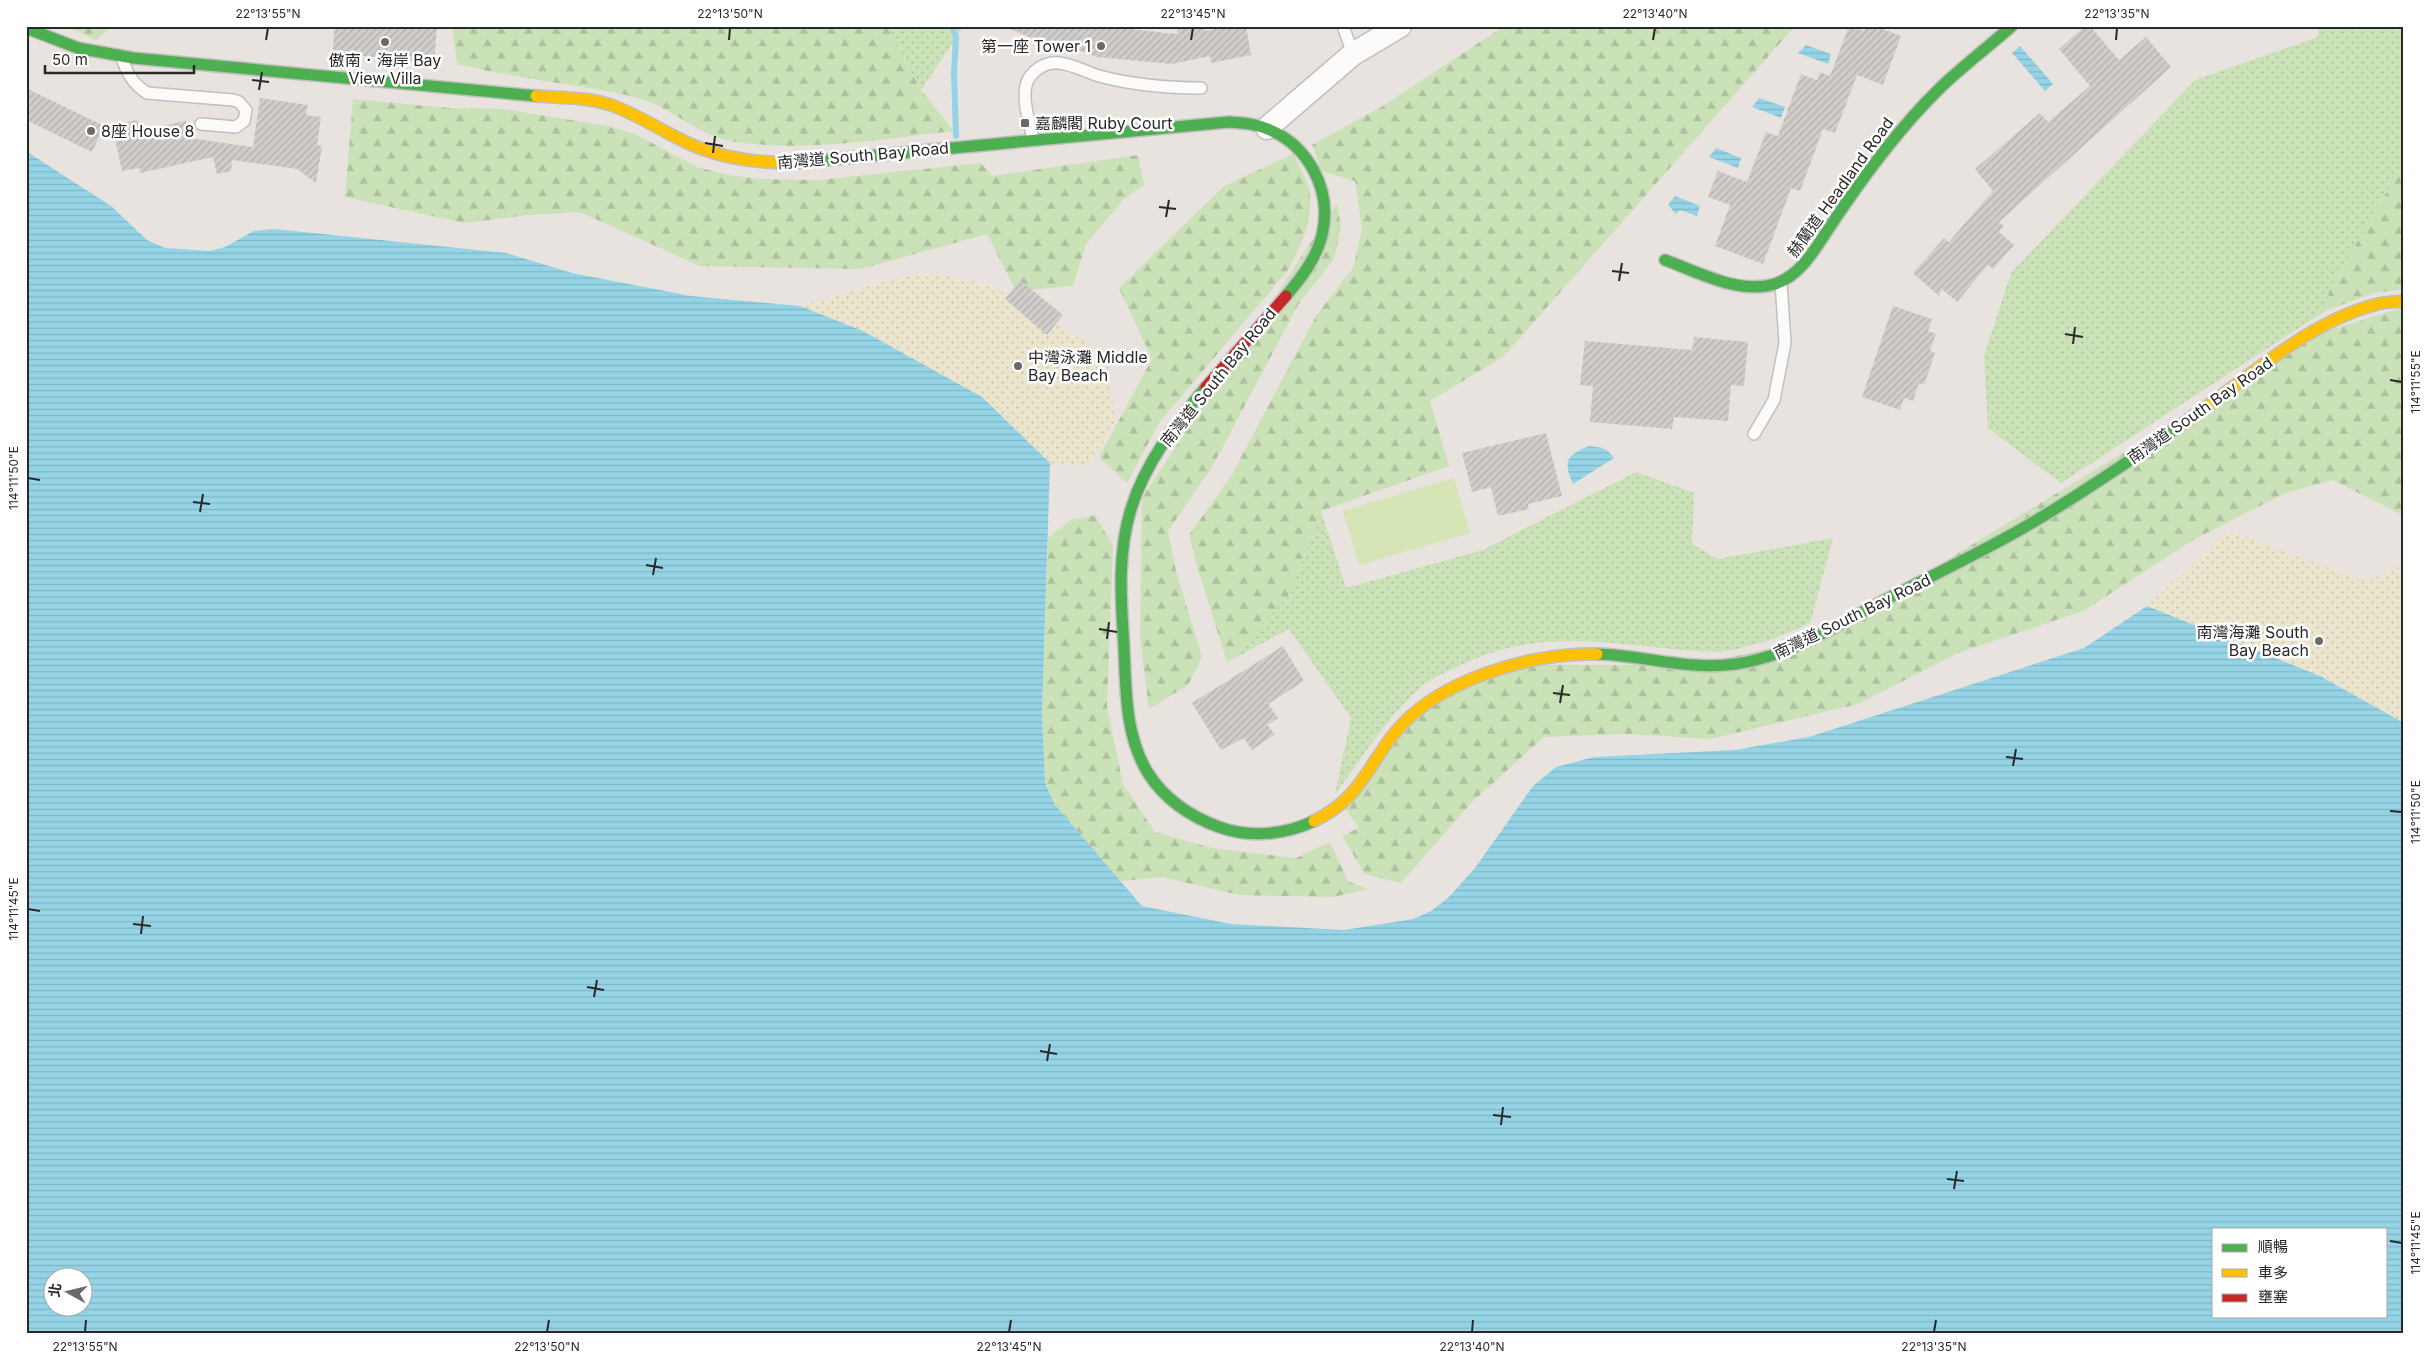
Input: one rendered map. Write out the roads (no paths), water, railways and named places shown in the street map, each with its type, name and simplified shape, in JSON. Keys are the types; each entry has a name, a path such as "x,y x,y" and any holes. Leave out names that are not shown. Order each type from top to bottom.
{"street":[{"path":"1267,128 1353,54 1400,26"},
{"name":"赫蘭道 Headland Road","path":"1665,260 1740,286 1756,288 1781,282 1798,272 1866,174 1916,114 1933,95 2012,26"},
{"name":"南灣道 South Bay Road","path":"26,28 64,44 122,57 596,101 635,113 674,136 708,152 755,162 799,163 1212,123 1246,123 1267,128 1296,146 1313,168 1324,202 1322,238 1313,258 1298,279 1181,419 1153,458 1138,489 1128,522 1121,576 1128,711 1132,738 1139,756 1152,780 1171,800 1205,823 1230,832 1272,834 1301,827 1324,816 1357,788 1387,742 1412,716 1450,690 1495,671 1531,661 1590,654 1623,655 1684,666 1731,665 1765,658 1802,643 1964,560 2044,516 2328,324 2374,305 2404,301"}],"lane":[{"path":"1343,26 1353,54"},
{"path":"122,57 128,74 139,88 147,93 233,100 246,110 244,121 236,127 201,124"},
{"path":"1033,140 1025,94 1027,81 1035,70 1047,63 1060,62 1098,76 1149,86 1201,88"},
{"path":"1754,434 1774,400 1785,343 1781,282"}],"water":[{"path":"1806,45 1831,54 1828,64 1798,53"},
{"path":"2020,46 2053,84 2045,91 2012,53"},
{"path":"1759,98 1785,107 1781,118 1752,107"},
{"path":"1716,148 1741,158 1738,168 1709,157"},
{"path":"26,151 111,206 147,240 165,248 210,251 225,247 254,231 273,229 506,253 572,273 691,296 800,306 863,331 982,397 1050,463 1042,713 1045,783 1055,805 1142,906 1231,924 1344,930 1413,919 1431,911 1449,897 1475,868 1533,786 1556,767 1594,757 1735,750 1809,737 2084,648 2147,606 2320,676 2404,723 2404,1334 26,1334"},
{"path":"1675,196 1700,206 1697,216 1680,210 1676,214 1668,205"},
{"path":"1589,446 1603,449 1614,458 1573,484 1568,470 1569,460 1575,453"}],"waterway":[{"path":"952,26 956,37 954,72 956,136"}],"place":[{"name":"傲南．海岸 Bay View Villa","path":"385,42"},
{"name":"第一座 Tower 1","path":"1101,46"},
{"name":"嘉麟閣 Ruby Court","path":"1025,123"},
{"name":"8座 House 8","path":"91,131"},
{"name":"中灣泳灘 Middle Bay Beach","path":"1018,366"},
{"name":"南灣海灘 South Bay Beach","path":"2319,641"}]}
